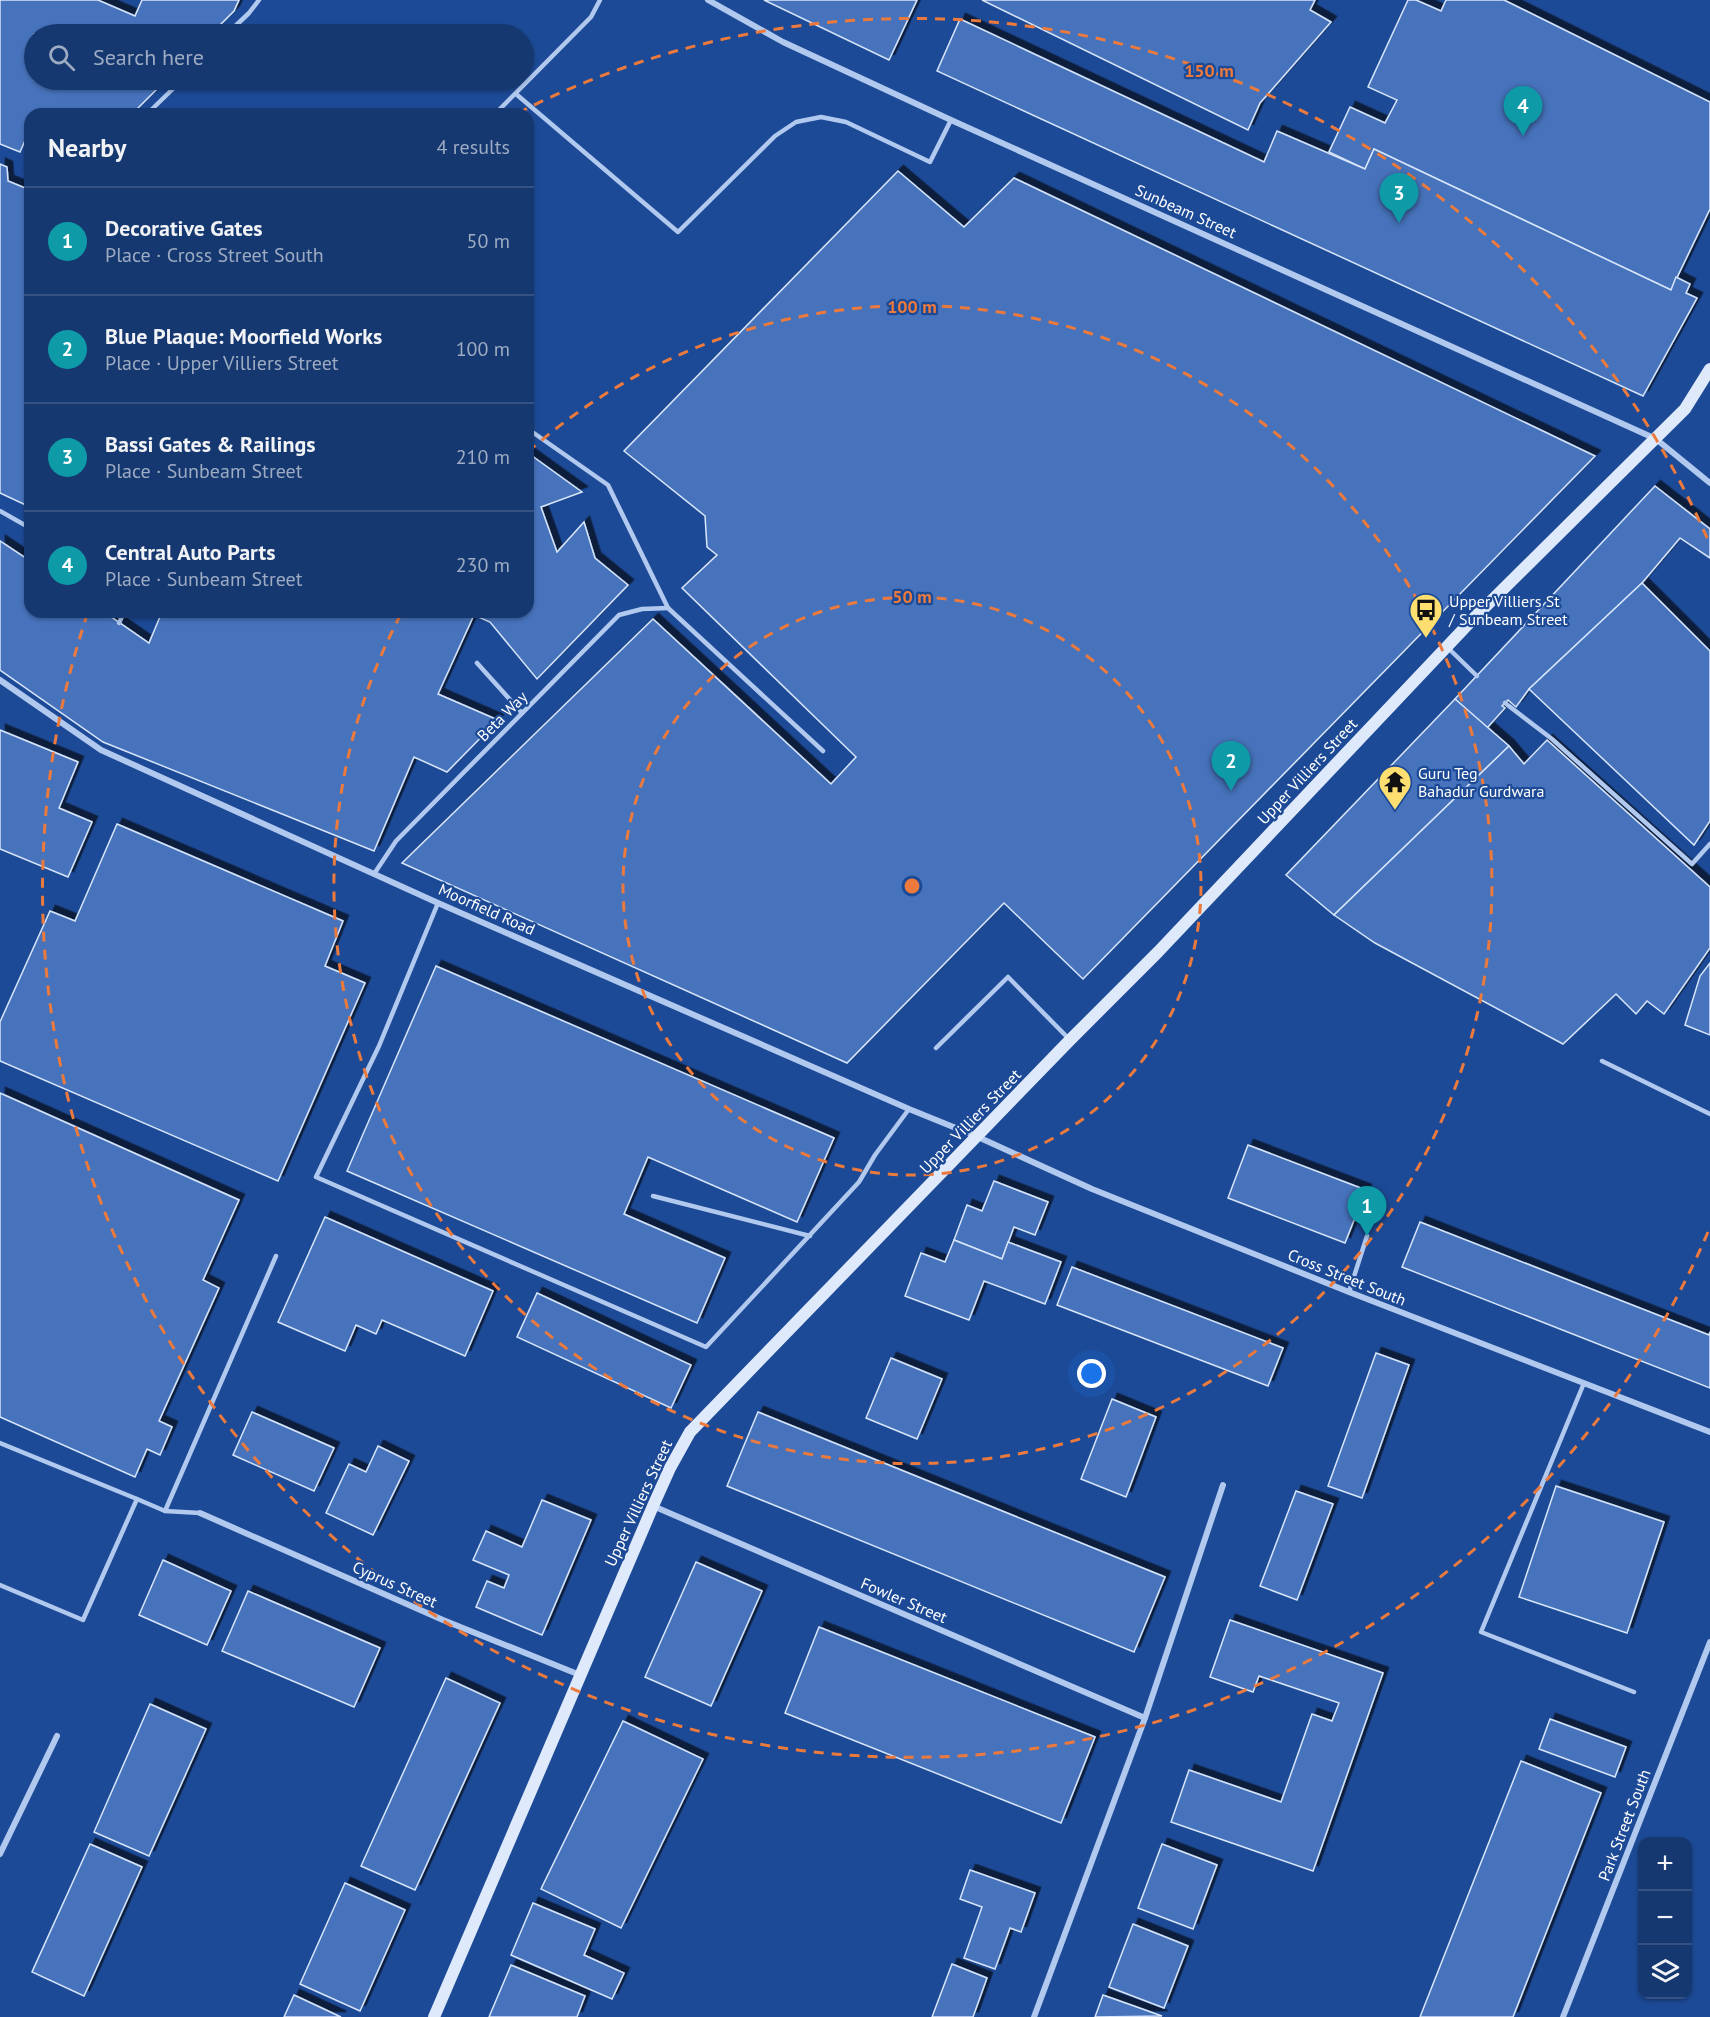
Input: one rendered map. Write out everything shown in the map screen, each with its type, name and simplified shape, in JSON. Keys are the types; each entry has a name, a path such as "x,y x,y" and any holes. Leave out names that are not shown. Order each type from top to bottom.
{"street":[{"name":"Sunbeam Street","path":"708,0 783,42 951,120 1656,439 1710,483"},
{"name":"Upper Villiers Street","path":"434,2017 653,1506 690,1432 1158,952 1447,647 1685,410 1710,369"},
{"name":"Moorfield Road","path":"0,680 101,750 438,903 978,1137"},
{"name":"Cross Street South","path":"978,1137 1092,1189 1349,1292 1710,1432"},
{"path":"1034,2017 1145,1718 1223,1485"},
{"name":"Fowler Street","path":"653,1506 1145,1718"},
{"name":"Cyprus Street","path":"200,1513 443,1620 580,1675"},
{"name":"Park Street South","path":"1563,2017 1710,1642"},
{"path":"0,1854 57,1736"}],"lane":[{"path":"237,24 258,0"},
{"path":"534,76 591,17 600,0"},
{"path":"153,108 172,90"},
{"path":"501,108 520,90"},
{"path":"516,94 532,108"},
{"path":"534,109 678,232 775,136 796,122 821,117 846,122 930,162 951,120"},
{"path":"534,433 608,485 668,608 823,752"},
{"path":"0,511 24,525"},
{"name":"Beta Way","path":"374,874 396,841 619,615 642,609 668,608"},
{"path":"119,623 121,618"},
{"path":"1447,647 1477,676"},
{"path":"477,663 522,713"},
{"path":"1505,703 1552,739 1692,864 1710,844"},
{"path":"72,731 76,723"},
{"path":"438,903 379,1046 316,1176 706,1347 859,1182 875,1155 909,1109"},
{"path":"936,1048 1008,977 1070,1040"},
{"path":"1602,1061 1710,1114"},
{"path":"654,1197 810,1236"},
{"path":"1349,1292 1366,1236"},
{"path":"165,1511 276,1256"},
{"path":"1584,1383 1481,1632 1634,1692"},
{"path":"0,1443 165,1511 200,1513"},
{"path":"0,1585 83,1620 137,1499"}],"building":[{"path":"0,0 98,0 135,16 142,0 239,0 234,11 221,24 24,24 24,90 156,90 138,108 24,108 24,143 20,152 0,144"},
{"path":"764,0 917,0 889,60"},
{"path":"982,0 1315,0 1310,10 1331,22 1260,103 1248,130"},
{"path":"1408,0 1416,0 1441,11 1446,0 1504,0 1710,102 1710,209 1671,290 1374,149 1365,169 1329,152 1350,107 1385,123 1397,100 1368,87"},
{"path":"960,19 1264,162 1277,131 1365,169 1374,149 1671,290 1676,277 1690,284 1686,293 1697,298 1643,396 937,71"},
{"path":"0,164 7,167 8,181 24,188 24,504 0,493"},
{"path":"898,171 964,227 1014,178 1595,456 1083,979 1004,903 847,1063 402,863 653,619 831,784 856,757 682,588 717,555 707,547 705,516 624,451"},
{"path":"534,457 582,492 541,507 557,552 584,522 595,558 628,585 537,679 490,622 481,618 534,618"},
{"path":"1655,486 1710,529 1710,558 1680,538 1642,583 1529,689 1516,707 1508,700 1502,706 1505,708 1487,728 1455,699"},
{"path":"0,541 24,557 24,618 113,618 149,643 159,618 473,618 438,694 498,720 447,772 414,757 374,851 103,742 0,670"},
{"path":"1642,583 1710,651 1710,821 1694,845 1529,689"},
{"name":"Guru Teg Bahadur Gurdwara","path":"1455,699 1509,746 1334,915 1286,875"},
{"path":"0,730 78,762 59,808 92,822 68,877 0,849"},
{"path":"1547,740 1710,887 1710,948 1664,1014 1647,1001 1636,1014 1616,994 1563,1044 1375,943 1334,915 1509,746 1524,764"},
{"path":"117,824 343,921 325,966 365,983 278,1181 0,1061 0,1022 50,911 75,921"},
{"path":"1710,963 1710,1035 1685,1025 1700,976"},
{"path":"436,966 834,1138 797,1222 648,1157 624,1214 725,1258 697,1323 347,1171"},
{"path":"0,1093 239,1200 203,1280 219,1288 159,1421 172,1427 160,1455 147,1449 135,1477 0,1417"},
{"path":"1248,1145 1366,1190 1345,1243 1228,1198"},
{"path":"994,1181 1048,1202 1035,1235 1014,1227 1002,1259 954,1240 967,1205 982,1211"},
{"path":"325,1217 493,1291 465,1356 382,1320 376,1334 356,1325 345,1351 278,1322"},
{"path":"1420,1222 1709,1335 1710,1332 1710,1388 1402,1267"},
{"path":"954,1240 1002,1259 1008,1242 1061,1262 1045,1304 984,1281 969,1320 905,1296 921,1253 945,1262"},
{"path":"1072,1267 1283,1348 1268,1386 1057,1305"},
{"path":"537,1293 691,1365 671,1408 517,1337"},
{"path":"1376,1353 1409,1365 1362,1498 1328,1486"},
{"path":"891,1358 942,1379 917,1439 866,1418"},
{"path":"1112,1399 1156,1417 1126,1497 1081,1479"},
{"path":"252,1412 334,1448 314,1491 233,1455"},
{"path":"758,1412 1165,1577 1134,1652 727,1486"},
{"path":"378,1446 409,1461 373,1535 326,1513 349,1464 366,1472"},
{"path":"1556,1486 1664,1522 1627,1633 1519,1597"},
{"path":"1296,1491 1333,1504 1297,1600 1260,1586"},
{"path":"542,1500 591,1520 542,1635 476,1607 487,1581 504,1588 509,1575 473,1560 486,1531 522,1547"},
{"path":"163,1560 231,1591 207,1645 139,1615"},
{"path":"696,1562 762,1591 711,1706 645,1677"},
{"path":"248,1591 380,1648 354,1707 222,1651"},
{"path":"1230,1620 1383,1673 1313,1871 1171,1822 1189,1770 1281,1802 1312,1714 1332,1721 1339,1703 1259,1676 1253,1692 1210,1677"},
{"path":"819,1627 1095,1737 1061,1823 785,1713"},
{"path":"446,1678 500,1703 415,1890 361,1866"},
{"path":"150,1704 206,1729 149,1856 94,1832"},
{"path":"1550,1719 1626,1747 1615,1777 1539,1749"},
{"path":"623,1721 703,1759 621,1928 541,1889"},
{"path":"1521,1761 1601,1793 1513,2017 1420,2017"},
{"path":"90,1844 142,1867 84,1996 32,1972"},
{"path":"1162,1844 1217,1865 1193,1929 1138,1908"},
{"path":"970,1870 1035,1893 1021,1932 1010,1928 995,1969 964,1958 982,1907 960,1899"},
{"path":"345,1883 405,1910 360,2011 300,1984"},
{"path":"533,1903 595,1929 584,1955 624,1973 612,1999 511,1955"},
{"path":"1133,1924 1188,1946 1164,2008 1109,1987"},
{"path":"952,1964 987,1978 973,2017 932,2017"},
{"path":"511,1965 585,1996 577,2017 489,2017"},
{"path":"294,1995 341,2017 284,2017"},
{"path":"1103,1995 1162,2016 1095,2017"}],"place":[{"name":"Central Auto Parts","path":"1523,136"},
{"name":"Bassi Gates & Railings","path":"1399,223"},
{"name":"Upper Villiers St / Sunbeam Street","path":"1426,639"},
{"name":"Blue Plaque: Moorfield Works","path":"1231,791"},
{"name":"Guru Teg Bahadur Gurdwara","path":"1395,811"},
{"name":"Decorative Gates","path":"1367,1236"}]}
